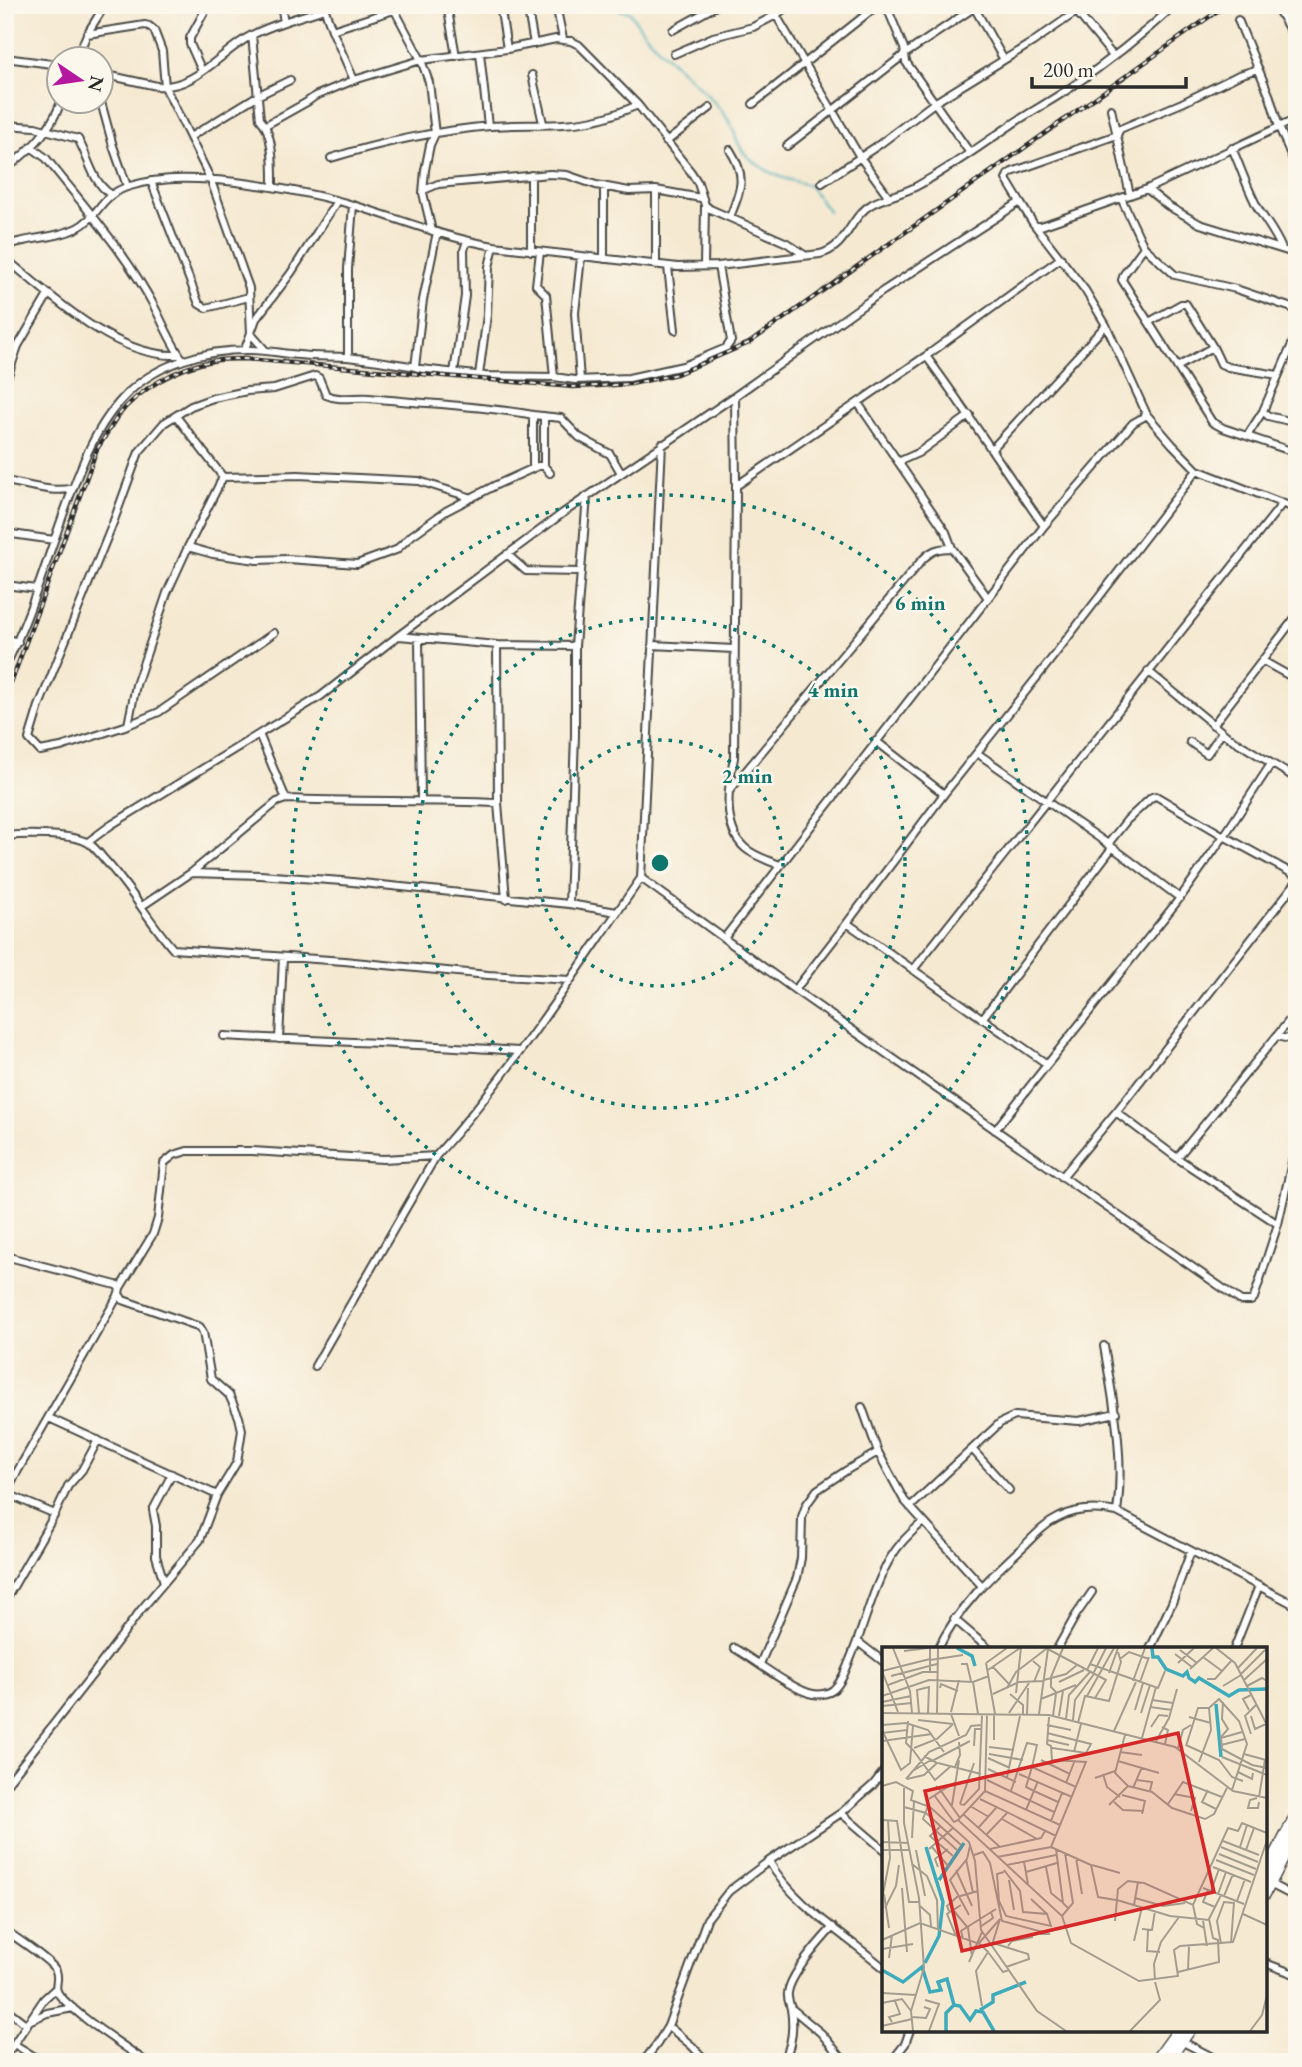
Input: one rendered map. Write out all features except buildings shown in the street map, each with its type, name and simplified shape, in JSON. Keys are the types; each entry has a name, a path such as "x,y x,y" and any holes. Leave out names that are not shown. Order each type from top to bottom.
{"highway":[{"path":"1267,1884 1297,1813"},
{"path":"1267,1884 1297,1832"},
{"path":"1155,2062 1177,2032"},
{"path":"1167,2062 1189,2032"}],"street":[{"path":"82,46 105,5"},
{"path":"202,71 190,38 208,5"},
{"path":"281,5 284,22"},
{"path":"447,5 456,56"},
{"path":"500,5 507,49"},
{"path":"527,5 534,44"},
{"path":"556,5 563,39"},
{"path":"673,30 718,5"},
{"path":"773,5 776,15 860,157 889,197"},
{"path":"674,54 713,37 753,27 789,5"},
{"path":"753,104 878,5"},
{"path":"886,5 906,62 970,153"},
{"path":"1070,5 1113,56"},
{"path":"822,183 934,103 1086,5"},
{"path":"5,246 19,240 60,235 77,228 92,217 110,194 127,186 178,178 210,178 273,187 337,201 467,241 581,257 668,267 718,266 830,251 870,205 914,188 1071,88 1175,5"},
{"path":"1275,5 1297,42"},
{"path":"787,146 905,54 975,6 1004,60"},
{"path":"116,77 165,87 181,83 194,78 252,35 324,7 354,80"},
{"path":"332,30 393,8 421,60 429,82 435,134 425,170 424,190 434,231 415,367"},
{"path":"1238,20 1297,169"},
{"path":"87,34 145,25 154,30 162,51 165,87 210,178 247,280 251,334 265,350"},
{"path":"252,35 260,119 266,125 272,157 273,187"},
{"path":"266,125 315,96 354,80 421,60 563,39 579,45 638,105 698,183 703,201 704,266"},
{"path":"480,53 488,126"},
{"path":"5,58 46,63"},
{"path":"1258,69 1120,129 1116,135 1008,174 1006,179 1036,226 1085,290 1106,326 1147,415 1197,470 1297,509"},
{"path":"532,75 543,124"},
{"path":"190,136 257,96 290,80"},
{"path":"331,158 358,149 488,126 572,123 602,118 638,105"},
{"path":"666,142 710,108"},
{"path":"1111,109 1130,195"},
{"path":"5,170 48,130 56,116"},
{"path":"105,116 127,186"},
{"path":"1036,226 1147,189 1297,119"},
{"path":"5,125 48,130 78,139 96,180 110,194"},
{"path":"31,147 46,158 139,279 172,340 177,355"},
{"path":"1232,148 1249,189 1282,249"},
{"path":"730,150 738,162 742,181 730,217"},
{"path":"424,190 439,184 550,174 629,191 656,190 703,201 710,209 787,243 803,254"},
{"path":"531,175 531,251"},
{"path":"151,181 199,304 206,308 249,297"},
{"path":"604,186 604,259"},
{"path":"1147,189 1168,206 1200,224 1297,254"},
{"path":"656,190 656,265"},
{"path":"1121,198 1144,247 1177,276 1236,289 1297,311"},
{"path":"245,349 256,319 291,272 337,201"},
{"path":"88,842 111,825 321,696 587,496 883,291 1020,202"},
{"path":"348,357 348,269 353,205"},
{"path":"454,373 465,296 464,250 467,241"},
{"path":"479,375 487,315 489,267 494,246"},
{"path":"1144,247 1122,278 1212,422 1297,453"},
{"path":"540,252 536,285 537,289 546,295 554,377"},
{"path":"580,380 575,313 581,257"},
{"path":"5,258 48,295 89,323 140,350 177,355 184,360"},
{"path":"736,486 926,356 1061,258"},
{"path":"5,667 18,642 90,447 110,412 130,390 159,371 208,353 245,349 348,357 479,375 580,380 629,378 684,366 726,348 731,341 718,266"},
{"path":"668,267 675,330"},
{"path":"5,384 18,346 48,295"},
{"path":"1149,323 1181,304 1186,304 1221,364 1228,368 1278,375"},
{"path":"990,450 1106,326"},
{"path":"1247,436 1263,411 1297,333"},
{"path":"1177,367 1213,347"},
{"path":"926,356 970,415 990,450 1044,526"},
{"path":"274,633 159,712 61,747 40,751 29,739 39,706 139,452 164,423 191,406 247,391 275,389 315,376 319,378 326,395 332,398 486,407 561,418 579,437 610,454 621,472"},
{"path":"735,396 733,758 730,776 730,822 745,849 780,865"},
{"path":"858,403 946,532 952,548 988,598"},
{"path":"1263,411 1268,416 1297,423"},
{"path":"533,415 534,468"},
{"path":"898,462 918,453 970,415"},
{"path":"725,937 1044,526 1128,428 1147,415"},
{"path":"176,416 223,477"},
{"path":"544,416 544,466 550,474"},
{"path":"316,1366 436,1156 520,1051 641,878 662,444"},
{"path":"188,547 213,554 257,560 288,559 357,564 396,550 446,511 534,468 544,466"},
{"path":"795,990 1197,470"},
{"path":"223,477 298,475 419,481 472,498"},
{"path":"128,725 136,685 164,603 223,477"},
{"path":"5,481 65,490 73,488"},
{"path":"569,904 575,646 587,496"},
{"path":"913,970 1282,504"},
{"path":"5,533 54,540"},
{"path":"730,791 922,560 938,548 952,548"},
{"path":"508,554 526,571 581,572"},
{"path":"5,585 37,589"},
{"path":"1213,725 1297,615"},
{"path":"398,636 497,645 575,646"},
{"path":"5,638 18,642"},
{"path":"419,638 421,800"},
{"path":"497,645 498,803 506,899"},
{"path":"652,645 734,649"},
{"path":"1263,661 1297,680"},
{"path":"1148,671 1222,732 1297,779"},
{"path":"1190,742 1207,754 1222,732"},
{"path":"260,734 286,799"},
{"path":"876,741 944,794"},
{"path":"977,753 1180,898"},
{"path":"995,1130 1180,898 1271,764"},
{"path":"982,1018 1127,820 1152,797 1156,796 1297,878 1116,1112 1062,1177"},
{"path":"142,906 191,873 277,802 286,799 498,803"},
{"path":"5,836 31,833 88,842 113,868 173,948 570,980"},
{"path":"191,873 342,881 569,904 617,912"},
{"path":"641,878 795,990 1241,1301 1251,1301 1254,1298 1278,1224 1297,1140"},
{"path":"847,923 1047,1064"},
{"path":"279,1039 283,958"},
{"path":"1177,1158 1297,1011"},
{"path":"224,1036 405,1043 520,1051"},
{"path":"1277,1036 1297,1041"},
{"path":"1116,1112 1177,1158 1278,1224"},
{"path":"55,1514 5,1493 153,1234 158,1218 164,1163 174,1155 187,1151 239,1151 383,1159 436,1156"},
{"path":"5,1256 116,1285 123,1300 195,1324 203,1332 211,1379 229,1395 242,1430 237,1462 218,1495 200,1541 164,1582 5,1786"},
{"path":"1104,1346 1116,1413 1121,1468 1116,1512"},
{"path":"862,1407 878,1452 898,1492 982,1586"},
{"path":"909,1507 1007,1418 1015,1416 1079,1421 1116,1413"},
{"path":"48,1419 218,1495"},
{"path":"5,1601 68,1486 82,1470 98,1440"},
{"path":"972,1449 1009,1490"},
{"path":"760,1664 797,1578 802,1558 802,1517 806,1505 817,1490 878,1452"},
{"path":"5,1474 14,1477"},
{"path":"164,1582 156,1559 153,1510 172,1474"},
{"path":"939,1647 954,1619 982,1586 1049,1522 1087,1509 1116,1512 1297,1606"},
{"path":"734,1648 800,1691 825,1694 832,1690 843,1677 891,1557 907,1536 923,1522"},
{"path":"1151,1647 1191,1551"},
{"path":"1235,1647 1259,1586"},
{"path":"1058,1647 1093,1592"},
{"path":"954,1619 987,1647"},
{"path":"858,1642 882,1660"},
{"path":"643,2062 668,2026 707,1919 729,1891 841,1813 882,1774"},
{"path":"841,1813 882,1848"},
{"path":"769,1861 777,1876 805,1904 882,1966"},
{"path":"1267,1884 1297,1898"},
{"path":"783,2062 793,2033 787,1995 790,1983 833,1927"},
{"path":"5,1930 53,1966 57,1976 55,1989 44,1999 5,2057"},
{"path":"1267,1963 1297,1975"},
{"path":"55,1989 73,2008 146,2062"},
{"path":"5,2008 28,2023"},
{"path":"28,2023 47,2013 73,2008"},
{"path":"791,2008 821,2033 845,2062"},
{"path":"668,2026 707,2062"},
{"path":"891,2062 909,2032"},
{"path":"1183,2042 1222,2062"},
{"path":"14,2044 43,2062"}],"waterway":[{"path":"615,5 619,10 630,12 652,42 706,93 729,121 740,148 746,155 776,175 809,185 828,211"}],"railway":[{"path":"5,691 14,675 97,449 127,406 160,381 199,364 237,359 573,387 631,384 677,374 749,343 1226,5"}]}
